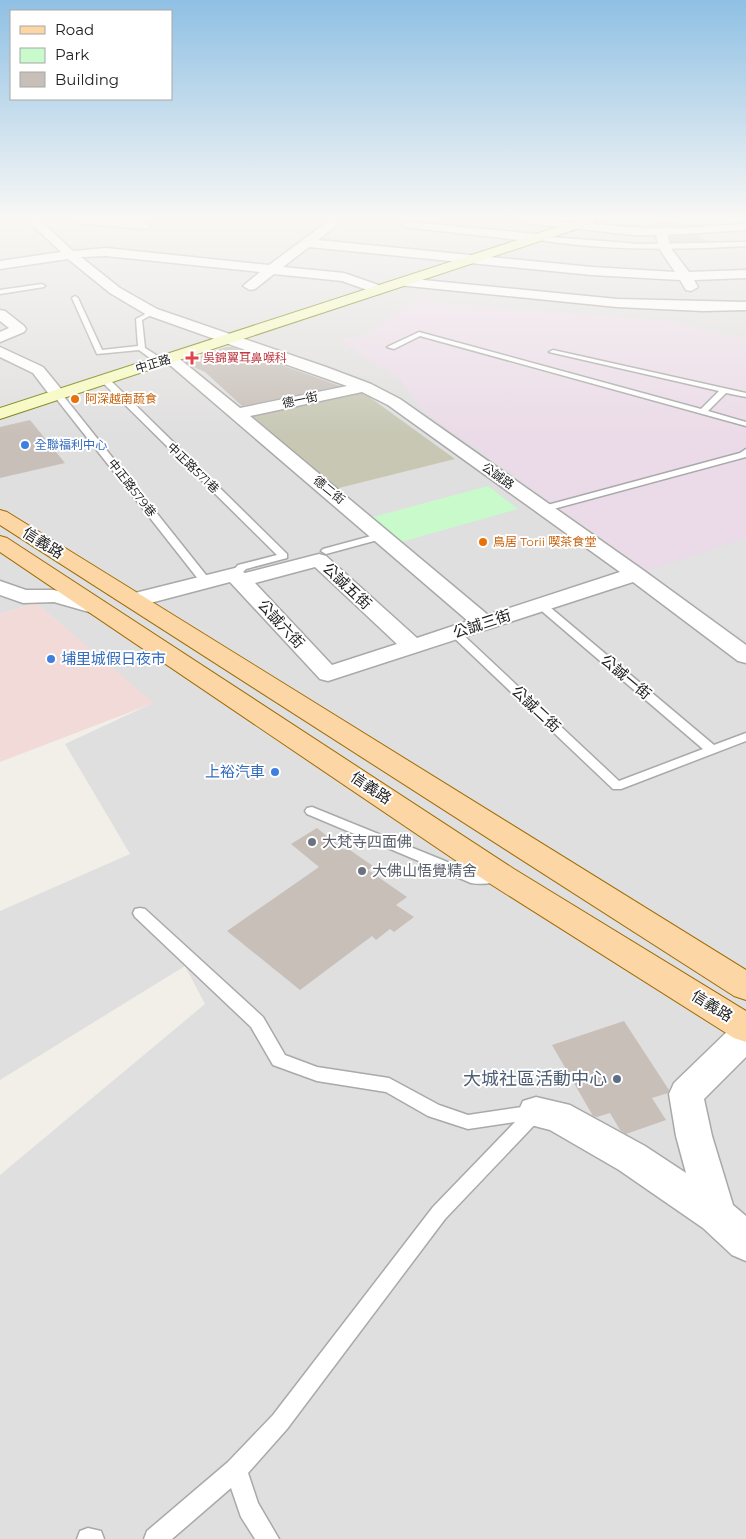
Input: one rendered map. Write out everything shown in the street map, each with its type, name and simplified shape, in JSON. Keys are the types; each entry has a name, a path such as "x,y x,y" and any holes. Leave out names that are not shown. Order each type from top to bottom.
{"main road":[{"name":"信義路","path":"0,516 746,987"},
{"name":"信義路","path":"0,542 503,877 746,1028"},
{"path":"172,656 201,642"}],"street":[{"name":"公誠路","path":"116,292 153,312 228,340 328,372 365,387 394,402 636,574 746,656"},
{"name":"中正路","path":"0,414 373,292"},
{"path":"500,292 704,313 746,306"},
{"path":"693,292 704,313"},
{"path":"0,314 19,329 0,338"},
{"path":"0,351 38,370 58,394"},
{"name":"德二街","path":"166,361 236,414 484,623"},
{"name":"德一街","path":"236,414 365,387"},
{"name":"公誠五街","path":"238,577 320,560 413,646"},
{"name":"公誠三街","path":"328,674 636,574"},
{"path":"135,600 206,582 238,577"},
{"name":"公誠六街","path":"238,577 328,674"},
{"path":"0,587 23,597 54,596 96,607"},
{"path":"717,1215 694,1136 686,1094 746,1035"},
{"path":"536,1112 557,1116 632,1158 717,1215 746,1242"}],"lane":[{"path":"75,298 100,352 141,348 166,361"},
{"path":"141,348 139,319 153,312"},
{"path":"391,347 419,334 746,424"},
{"path":"553,352 746,395"},
{"name":"中正路571巷","path":"104,379 284,556 242,567 238,577"},
{"path":"703,412 725,390"},
{"name":"中正路579巷","path":"58,394 206,582"},
{"path":"544,509 743,455 746,452"},
{"path":"326,551 382,536"},
{"name":"公誠一街","path":"541,605 711,749"},
{"name":"公誠二街","path":"455,633 617,786 711,749"},
{"path":"711,749 746,736"},
{"path":"312,811 476,879 503,877"},
{"path":"140,913 257,1022 279,1060 318,1074 389,1085 434,1111 468,1122 536,1112"},
{"path":"155,1539 236,1470 285,1414 439,1213 536,1112"},
{"path":"236,1470 249,1508 268,1539"},
{"path":"88,1539 93,1539"}],"shaded area":[{"path":"0,292 746,292 746,1539 0,1539 0,1175 205,1004 185,966 0,1080 0,911 130,854 65,744 153,703 36,603 0,614"},
{"path":"419,297 449,305 669,321 746,339 746,641 425,412 398,377 340,340 368,335"},
{"path":"361,391 455,459 335,489 251,415"},
{"path":"746,538 746,641 647,571"},
{"name":"埔里城假日夜市","path":"36,603 154,703 0,762 0,614"}],"green space":[{"path":"488,486 518,509 401,542 373,517"}],"building":[{"path":"226,347 232,347 340,386 242,406 205,372 185,361"},
{"name":"全聯福利中心","path":"30,420 65,463 0,478 0,427"},
{"path":"317,828 344,850 347,848 373,866 368,870 407,897 396,905 414,917 394,932 390,929 376,940 372,936 300,990 227,931 319,867 291,844"},
{"name":"大城社區活動中心","path":"624,1021 669,1090 668,1093 652,1098 666,1120 626,1134 620,1130 610,1113 597,1117 593,1116 552,1045"}],"place":[{"name":"吳錦翼耳鼻喉科","path":"192,358"},
{"name":"阿深越南蔬食","path":"75,399"},
{"name":"全聯福利中心","path":"25,445"},
{"name":"鳥居 Torii 喫茶食堂","path":"483,542"},
{"name":"埔里城假日夜市","path":"51,659"},
{"name":"上裕汽車","path":"275,772"},
{"name":"大梵寺四面佛","path":"312,842"},
{"name":"大佛山悟覺精舍","path":"362,871"},
{"name":"大城社區活動中心","path":"617,1079"}]}
